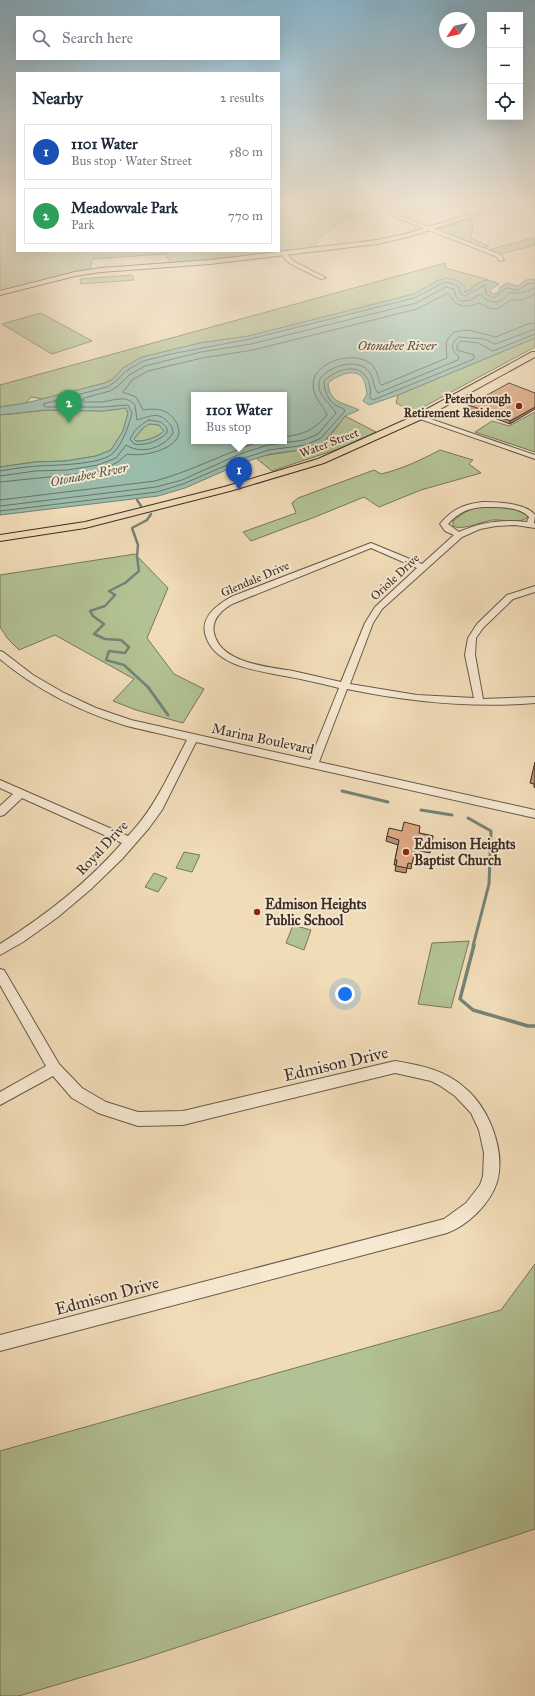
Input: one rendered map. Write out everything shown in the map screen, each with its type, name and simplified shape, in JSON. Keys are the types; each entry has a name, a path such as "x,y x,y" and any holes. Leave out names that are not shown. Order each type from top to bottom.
{"main road":[{"path":"0,293 39,283"},
{"name":"Water Street","path":"0,538 84,525 227,489 321,461 418,416 535,354"}],"street":[{"path":"418,416 535,457"},
{"path":"459,535 448,529 444,524 449,516 462,509 492,503 528,511 532,517 532,526"},
{"name":"Oriole Drive","path":"314,764 369,623 379,607 459,535 472,528 497,522 532,526"},
{"name":"Glendale Drive","path":"422,567 371,546 236,598 221,607 212,618 210,625 210,637 220,652 238,662 344,686 387,694 434,700 535,700"},
{"path":"479,701 470,655 472,638 480,626 510,597 535,589"},
{"name":"Marina Boulevard","path":"0,654 35,682 62,698 93,711 129,723 535,814"},
{"name":"Royal Drive","path":"0,950 26,934 86,888 130,842 152,816 169,787 193,738"},
{"path":"0,784 130,842"},
{"path":"0,812 21,793"},
{"name":"Edmison Drive","path":"0,974 54,1068 77,1093 103,1108 138,1120 183,1118 395,1067 426,1073 450,1083 468,1100 484,1122 492,1150 490,1182 472,1208 447,1226 0,1343"},
{"path":"0,1099 54,1068"}],"shaded area":[{"path":"0,283 40,283 0,293"},
{"path":"372,283 433,283 414,294 249,336 200,343 142,357 123,368 113,379 105,383 44,399 31,397 26,403 0,407 0,385"},
{"path":"446,283 478,283 466,292"},
{"path":"41,313 92,341 52,354 2,324"},
{"path":"535,338 535,347 414,412 396,403 398,395"},
{"path":"126,408 128,413 123,431 111,450 96,456 66,461 35,462 0,467 0,415 47,410 103,411"},
{"path":"535,412 535,452 475,432 492,421 509,426"},
{"path":"345,416 376,432 341,448 272,471 256,458 315,446 326,440 332,434"},
{"path":"149,424 159,425 164,431 151,439 136,441 134,439 143,428"},
{"path":"440,450 473,460 469,464 481,473 421,490 379,507 364,497 251,541 243,532 296,513 292,503 298,498 374,470 381,474 396,470 419,461"},
{"path":"483,506 516,510 527,514 528,517 521,521 492,520 466,527 453,526 453,521 463,513"},
{"path":"135,554 168,588 147,638 174,674 204,689 183,723 136,710 113,701 134,679 55,635 19,650 8,639 0,627 0,575"},
{"path":"184,852 200,855 192,872 176,868"},
{"path":"154,873 167,878 158,892 145,887"},
{"path":"293,925 311,930 304,950 286,943"},
{"path":"469,941 451,1008 418,1004 432,943"},
{"path":"535,1264 535,1529 136,1661 19,1696 0,1696 0,1451 501,1310"}],"water":[{"name":"Otonabee River","path":"433,283 461,283 466,288 464,292 469,291 479,283 497,283 499,284 489,291 494,294 499,291 500,287 507,283 518,286 522,283 535,283 535,338 398,395 369,405 363,401 367,394 361,376 348,373 339,376 328,383 331,395 334,399 359,410 345,416 324,442 307,449 270,454 242,463 185,488 158,496 0,515 0,467 35,462 66,461 96,456 111,450 123,431 128,413 126,408 103,411 47,410 0,415 0,407 26,403 105,383 113,379 123,368 142,357 200,343 249,336 414,294","holes":["149,424 159,425 164,431 151,439 143,441 136,441 134,439 143,428"]}],"building":[{"name":"Peterborough Retirement Residence","path":"509,383 535,393 535,407 510,421 469,405"},
{"name":"Edmison Heights Baptist Church","path":"404,822 420,826 419,833 433,836 431,848 416,845 412,864 408,863 407,868 396,866 397,860 395,860 399,840 387,836 389,828 402,831"}],"waterway":[{"path":"137,500 141,506"},
{"path":"148,687 124,665 106,660 109,651 125,653 129,647 121,640 105,639 94,634 104,624 93,616 90,611 105,606 115,595 109,591 125,583 139,571 137,557 138,545 132,528 147,520 151,514"},
{"path":"148,687 168,715"},
{"path":"342,791 388,802"},
{"path":"421,810 452,815"},
{"path":"468,818 491,831 489,884 473,946"},
{"path":"474,945 460,999 473,1010 528,1026 535,1026"}],"place":[{"name":"Peterborough Retirement Residence","path":"519,406"},
{"name":"Meadowvale Park","path":"69,423"},
{"name":"1101 Water","path":"239,490"},
{"name":"Edmison Heights Baptist Church","path":"406,852"},
{"name":"Edmison Heights Public School","path":"257,912"}]}
